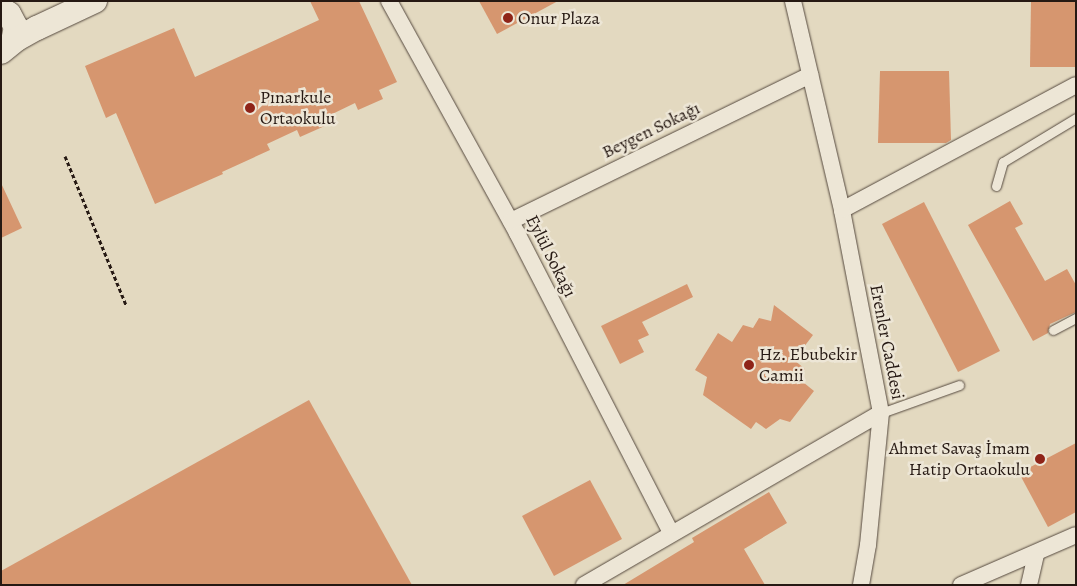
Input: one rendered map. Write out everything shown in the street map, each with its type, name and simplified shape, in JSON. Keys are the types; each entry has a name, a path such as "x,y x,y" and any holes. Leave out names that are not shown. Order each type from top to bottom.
{"main road":[{"path":"7,46 96,1"},
{"path":"7,7 16,27 7,46"}],"street":[{"name":"Eylül Sokağı","path":"389,1 511,221 671,533"},
{"name":"Erenler Caddesi","path":"584,585 881,413 842,210 793,1"},
{"name":"Beygen Sokağı","path":"511,221 810,75"},
{"path":"842,210 1076,85"},
{"path":"861,585 868,545 881,413"},
{"path":"961,585 1076,535"},
{"path":"1029,585 1036,554"}],"lane":[{"path":"996,186 1002,162 1076,118"},
{"path":"1053,330 1076,318"},
{"path":"881,413 958,384"}],"path":[{"path":"65,156 126,305"}],"building":[{"name":"Pınarkule Ortaokulu","path":"310,1 359,1 397,82 379,90 383,99 358,110 355,103 324,118 327,125 300,137 297,130 267,144 270,150 222,172 223,174 155,204 116,113 106,118 85,66 174,28 195,77 319,20"},
{"name":"Onur Plaza","path":"479,1 558,1 497,34"},
{"path":"1031,1 1076,1 1076,67 1030,67"},
{"path":"880,71 949,71 951,140 946,143 878,143"},
{"path":"1,183 22,228 1,238"},
{"path":"1010,201 1023,224 1015,228 1045,281 1067,269 1076,285 1076,312 1050,324 1048,333 1033,341 968,225"},
{"path":"924,202 1000,351 958,372 882,224"},
{"path":"687,284 693,297 642,322 649,335 638,340 644,352 620,364 601,326"},
{"name":"Hz. Ebubekir Camii","path":"774,305 813,335 794,360 805,369 798,378 814,391 790,422 780,419 766,429 756,422 751,429 703,395 707,377 695,370 718,333 732,342 743,325 753,328 759,318 771,321"},
{"path":"309,400 412,585 1,585 1,571"},
{"path":"1076,443 1076,512 1048,527 1019,473"},
{"path":"590,480 622,539 554,576 522,516"},
{"path":"769,492 787,523 744,549 765,585 623,585 694,542 692,538"}],"place":[{"name":"Onur Plaza","path":"508,18"},
{"name":"Pınarkule Ortaokulu","path":"250,108"},
{"name":"Hz. Ebubekir Camii","path":"749,365"},
{"name":"Ahmet Savaş İmam Hatip Ortaokulu","path":"1040,459"}]}
